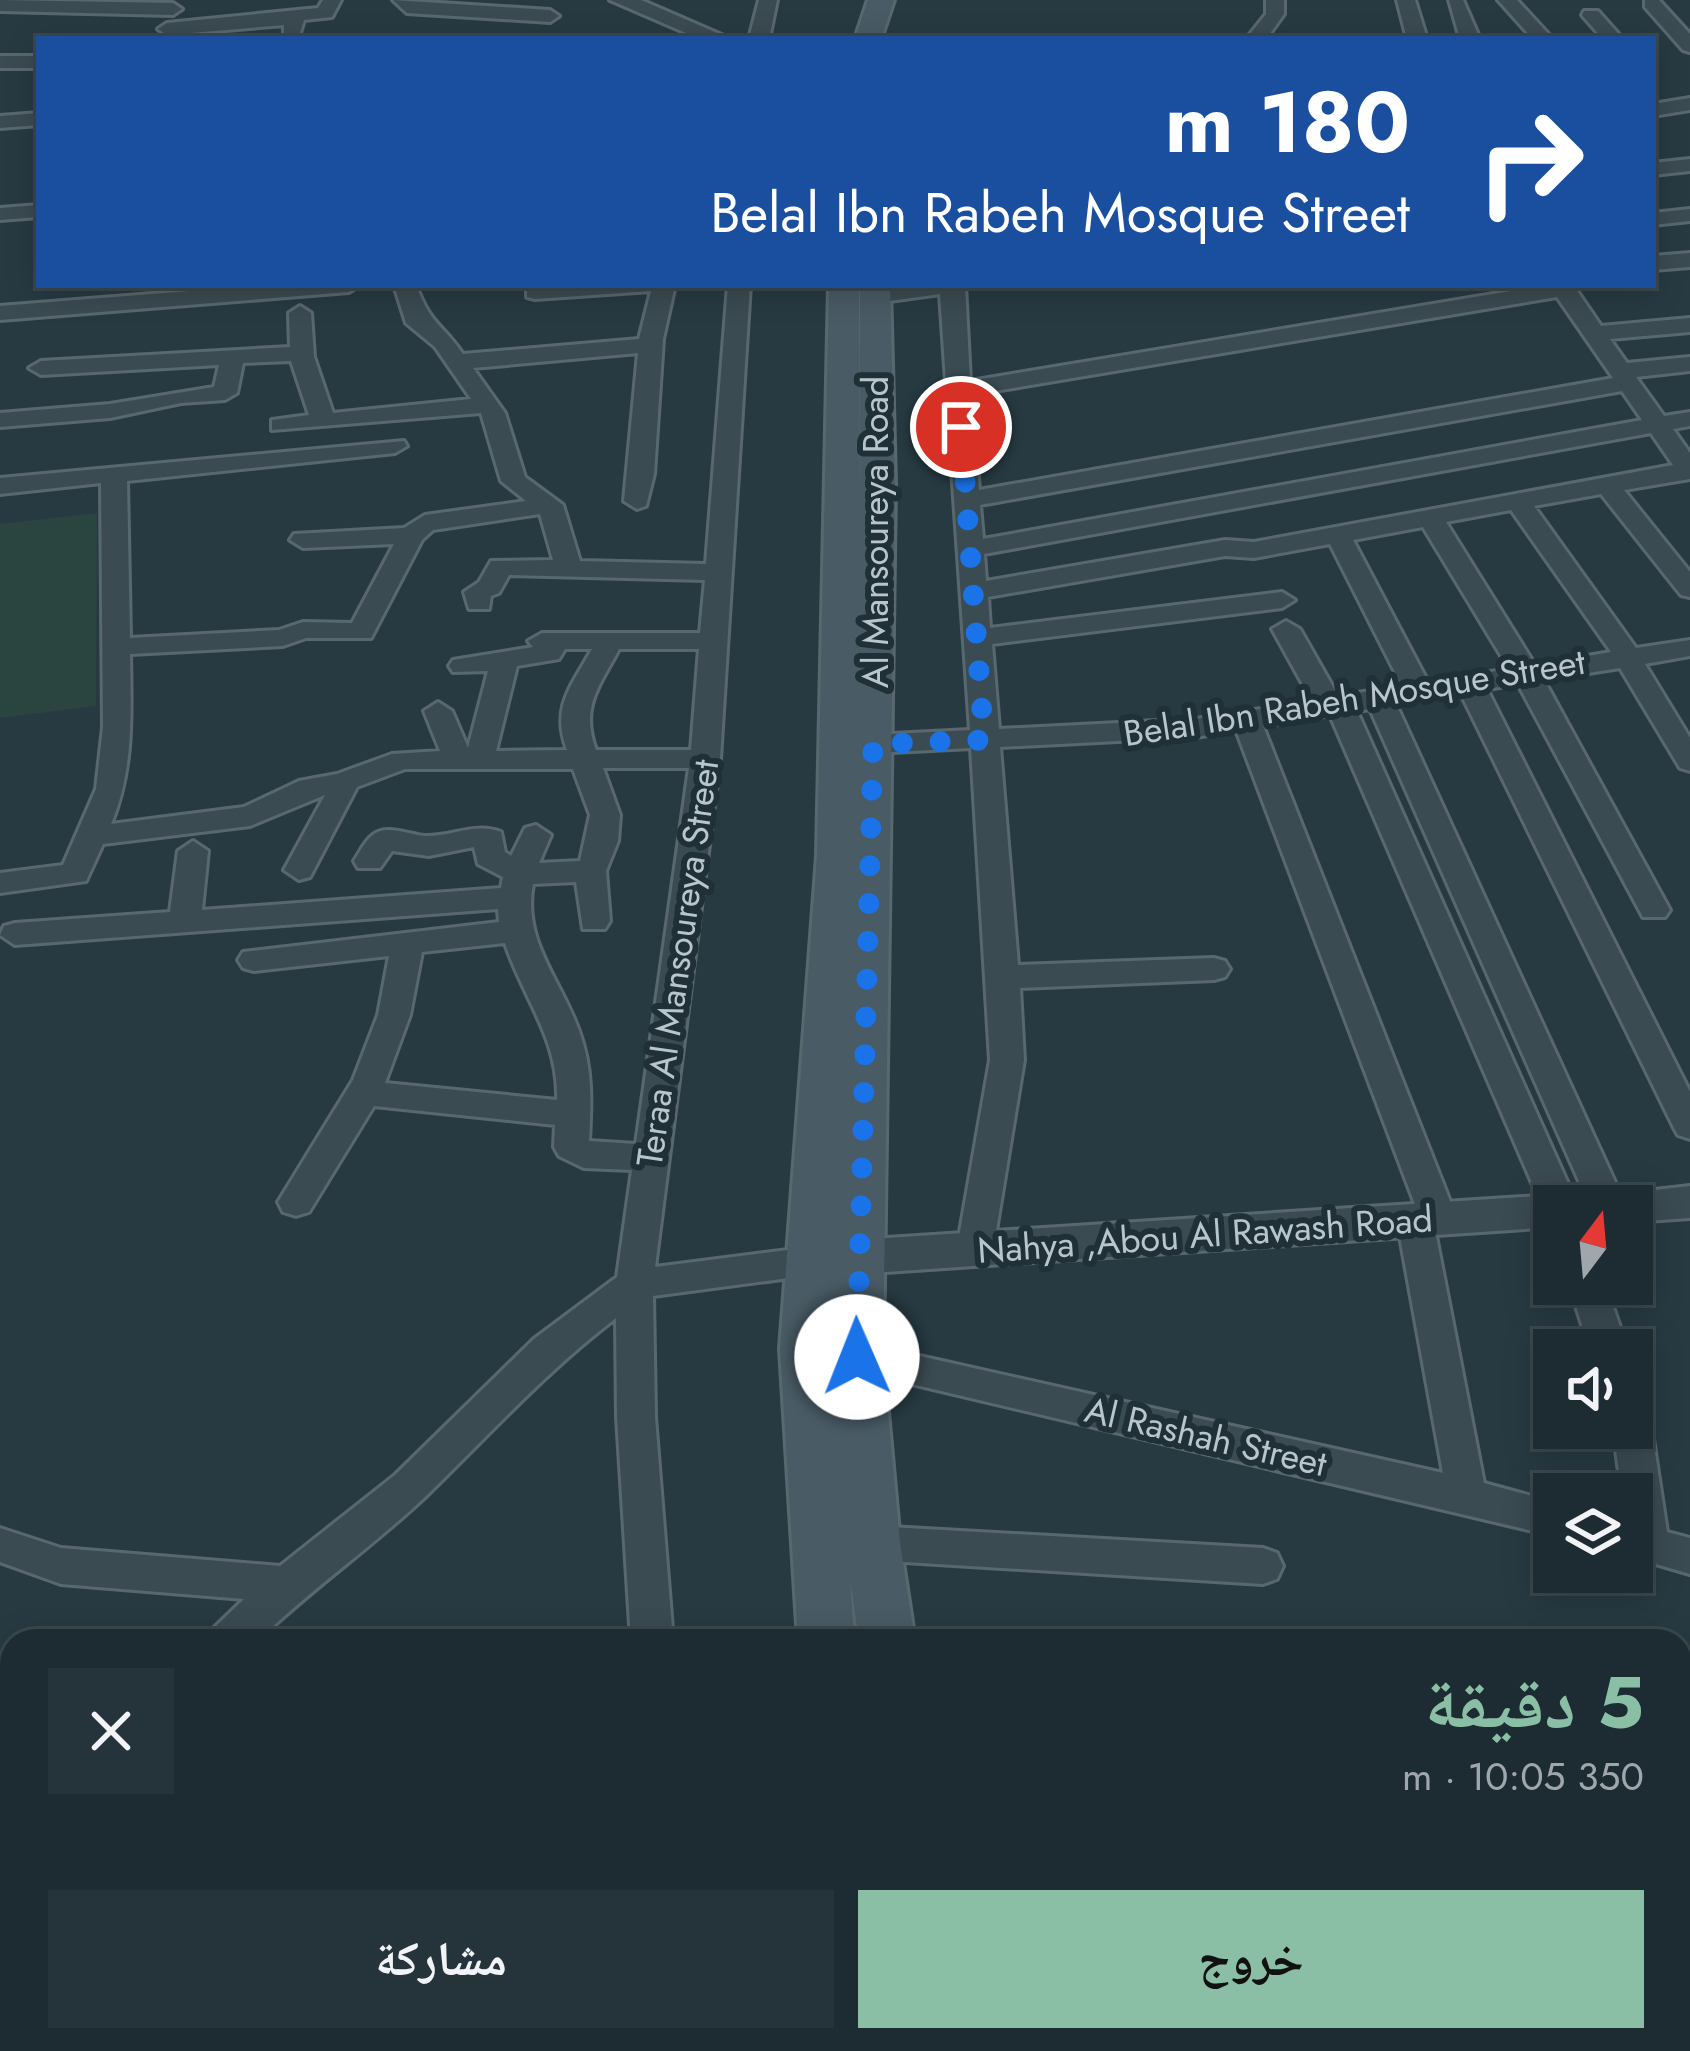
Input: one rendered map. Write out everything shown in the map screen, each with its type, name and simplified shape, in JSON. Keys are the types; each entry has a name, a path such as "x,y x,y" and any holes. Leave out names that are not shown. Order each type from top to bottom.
{"main road":[{"path":"869,36 881,0"},
{"path":"888,36 896,0"},
{"name":"Al Mansoureya Road","path":"825,1629 806,1349 860,484 865,289"},
{"name":"Al Mansoureya Road","path":"860,484 873,744 867,1088 856,1257 857,1357 872,1543 885,1629"}],"street":[{"path":"0,5 90,5 170,19 292,29 296,15 325,13 332,0"},
{"path":"402,0 404,7 414,8 554,8 541,36"},
{"path":"621,0 712,36"},
{"path":"760,36 768,0"},
{"path":"1258,36 1275,14 1275,0"},
{"path":"1406,0 1416,36"},
{"path":"1508,0 1540,36"},
{"path":"1652,3 1690,46"},
{"path":"1456,4 1469,36"},
{"path":"1591,15 1610,36"},
{"path":"0,62 36,62"},
{"path":"0,122 36,116"},
{"path":"32,141 36,127"},
{"path":"1656,169 1690,165"},
{"path":"0,214 36,211"},
{"path":"1656,219 1690,215"},
{"path":"1656,263 1690,260"},
{"path":"57,309 63,288"},
{"path":"41,368 184,321 335,288"},
{"path":"406,288 418,322 443,342 493,413 514,481 542,495 550,505 568,566"},
{"path":"535,292 600,288"},
{"path":"638,501 646,446 644,396 650,345 663,288"},
{"name":"Teraa Al Mansoureya Street","path":"651,1629 636,1417 634,1284 705,759 739,288"},
{"path":"953,288 1007,1060 975,1249"},
{"path":"958,390 1556,288"},
{"path":"974,591 1225,548 1254,550 1688,466 1563,288"},
{"path":"0,313 57,309 184,321 232,357 302,352"},
{"path":"300,313 310,393 323,420"},
{"path":"1594,334 1690,325"},
{"path":"455,362 650,345"},
{"path":"0,420 110,411 184,395 225,393 232,357"},
{"path":"967,500 1690,364"},
{"path":"281,424 486,405"},
{"path":"971,549 1690,419"},
{"path":"0,486 395,446"},
{"path":"0,883 75,874 111,788 117,727 114,476"},
{"path":"1607,485 1690,589"},
{"path":"1517,501 1627,656 1690,762"},
{"path":"114,647 283,638 303,630 361,632 411,536 425,524 550,505"},
{"path":"1430,518 1526,674 1654,910"},
{"path":"1338,535 1419,691"},
{"path":"303,540 411,536"},
{"path":"479,603 477,592 490,587 498,568 568,566 612,579 718,572"},
{"path":"977,638 1284,615 1335,705 1547,1185"},
{"path":"463,666 551,652 549,641 713,641"},
{"path":"594,921 592,871 603,841 605,815 572,725 575,707 610,641"},
{"name":"Belal Ibn Rabeh Mosque Street","path":"873,744 1155,733 1690,648"},
{"path":"468,760 505,661"},
{"path":"1470,683 1690,1126"},
{"path":"1379,698 1599,1185"},
{"path":"438,711 468,760"},
{"path":"1246,720 1427,1219 1467,1495"},
{"path":"92,836 250,816 309,788 343,782 403,760 705,759"},
{"path":"299,870 313,834 338,801 343,782"},
{"path":"368,861 384,840 437,835 490,839 487,856 514,901 572,1060 570,1143 575,1153 652,1158"},
{"path":"514,901 536,835"},
{"path":"183,922 194,851"},
{"path":"254,960 407,943 592,871"},
{"path":"15,934 514,901"},
{"path":"296,1202 347,1130 382,1060 402,992 407,943"},
{"path":"1004,977 1214,969"},
{"path":"366,1094 574,1114"},
{"path":"1653,1204 1690,1202"},
{"name":"Nahya ,Abou Al Rawash Road","path":"856,1257 1533,1210"},
{"path":"241,1629 287,1585 409,1486 547,1350 634,1284 812,1262"},
{"name":"Al Rashah Street","path":"857,1357 1533,1513"},
{"path":"872,1543 1263,1566"},
{"path":"0,1545 61,1566 287,1585"},
{"path":"1653,1546 1690,1556"}],"green space":[{"path":"97,513 96,706 0,718 0,524"}],"route":[{"path":"857,1357 856,1257 867,1088 873,744 984,740 961,427"}]}
